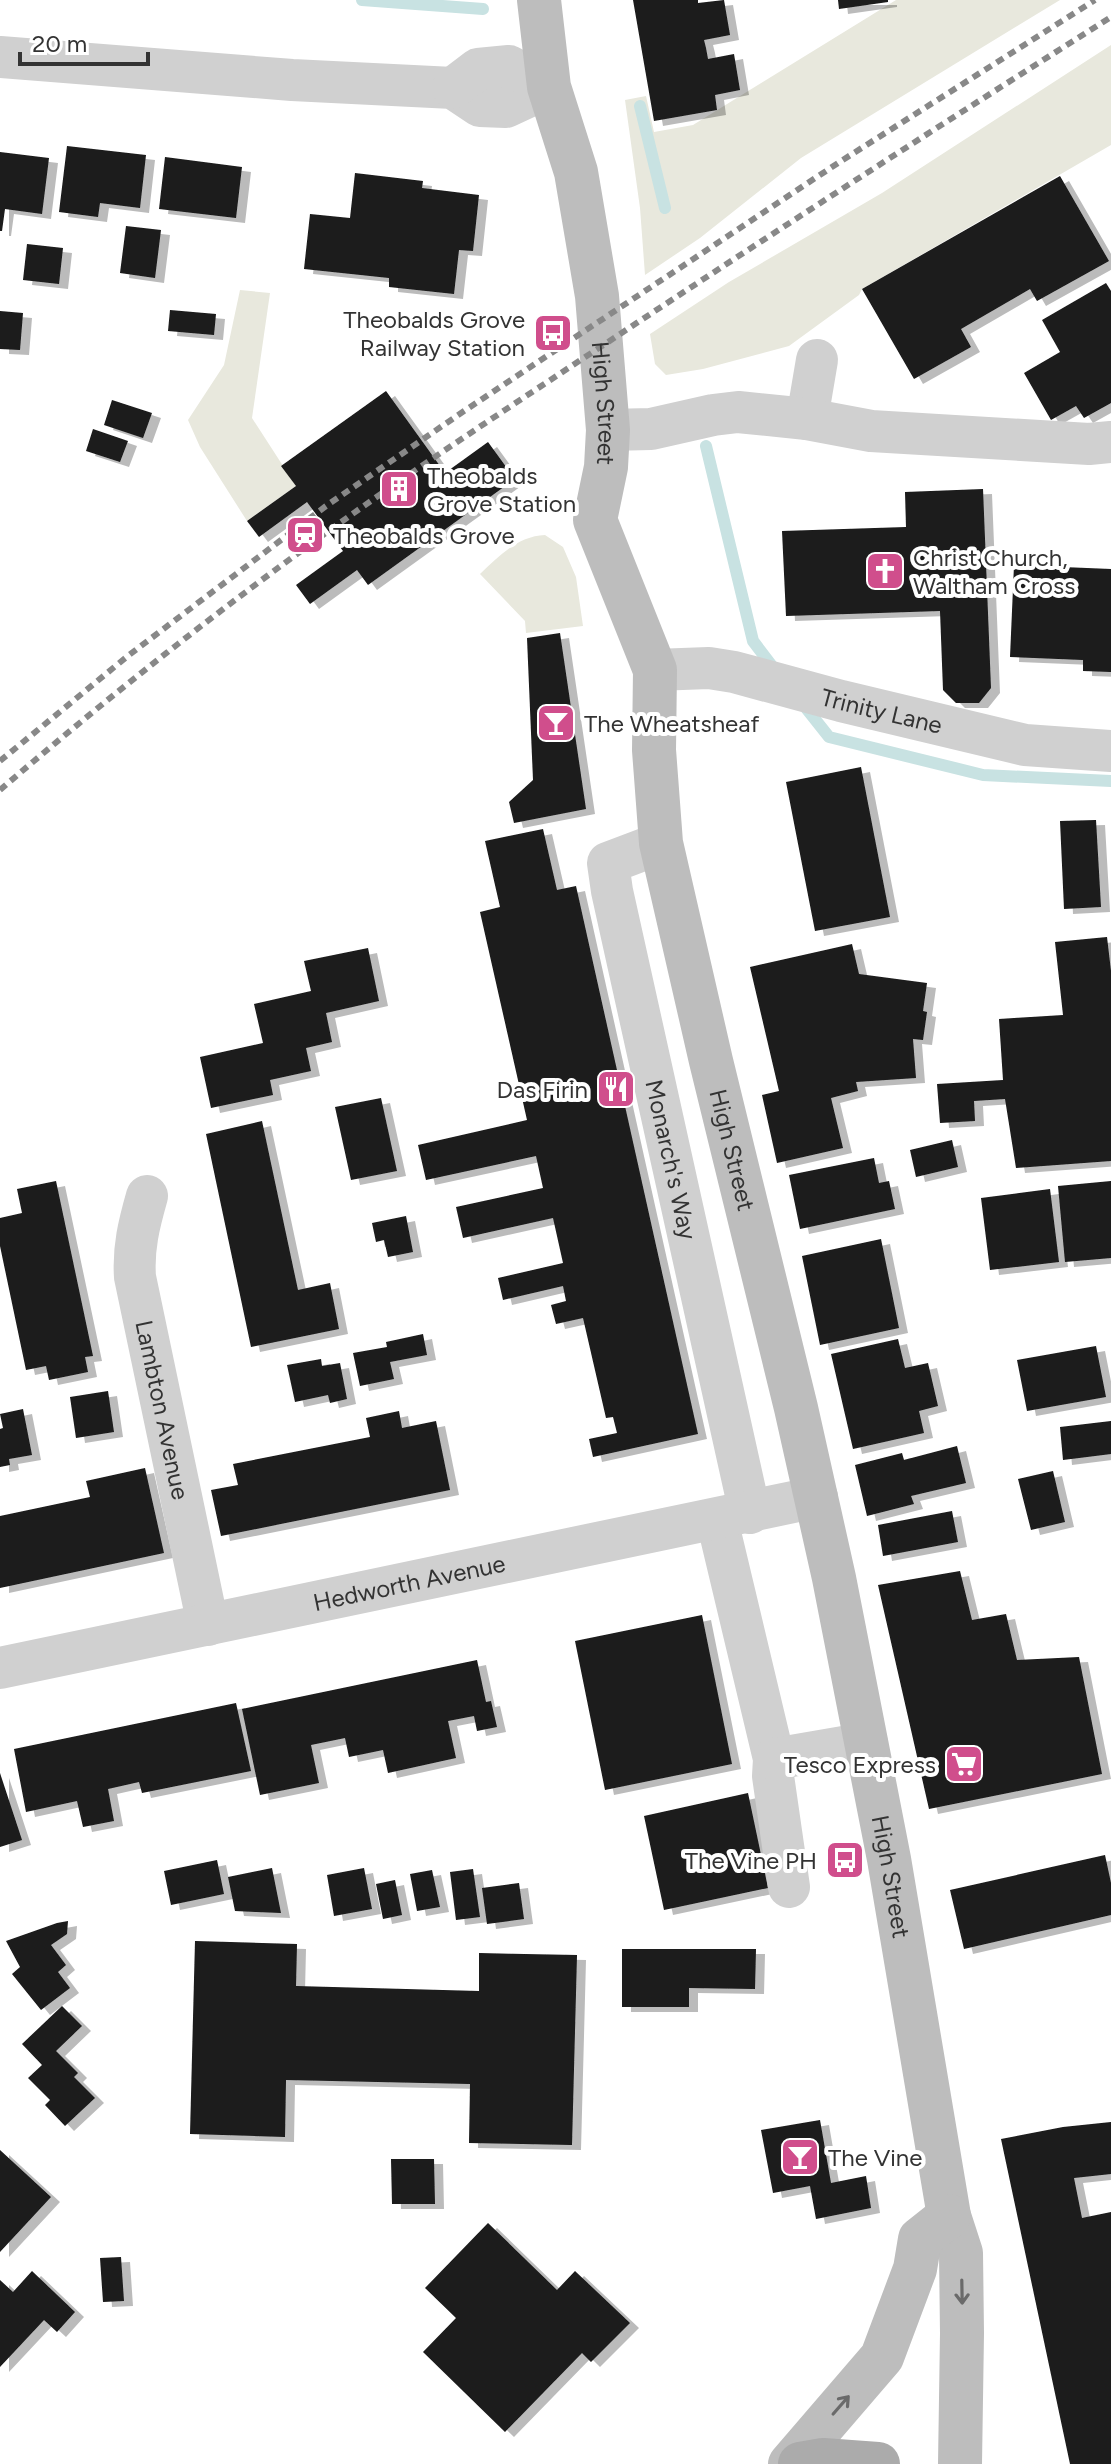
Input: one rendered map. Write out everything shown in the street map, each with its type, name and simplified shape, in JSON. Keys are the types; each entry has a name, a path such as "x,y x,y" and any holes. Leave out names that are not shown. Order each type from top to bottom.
{"main road":[{"name":"High Street","path":"539,0 549,87 583,200 597,296 608,430 606,467 595,520 655,670 654,750 661,843 817,1497 867,1743 949,2216 961,2253 960,2464"},
{"path":"790,2464 882,2357 915,2269 920,2239 949,2216"},
{"path":"800,2464 823,2460 878,2464"}],"street":[{"path":"0,57 292,80 453,88 480,106 506,107 549,87"},
{"path":"807,419 817,360"},
{"path":"608,430 651,429 738,412 807,419 871,431 1089,444 1111,442"},
{"name":"Trinity Lane","path":"655,670 709,668 1025,745 1111,751"},
{"name":"Monarch's Way","path":"661,843 608,863 733,1516"},
{"name":"Lambton Avenue","path":"147,1196 133,1253 135,1277 208,1625"},
{"name":"Hedworth Avenue","path":"0,1668 817,1497"},
{"path":"733,1516 774,1759 773,1776 789,1887"},
{"path":"774,1759 867,1743"}],"shaded area":[{"path":"896,0 1060,0 801,158 700,238 645,275 640,208 625,100 646,96 654,132 693,125"},
{"path":"1111,45 1111,145 862,289 859,295 789,346 703,369 666,375 655,364 650,334 729,282 882,193"},
{"path":"240,290 270,293 252,418 296,486 247,521 200,447 188,420 224,365"},
{"path":"545,535 563,547 576,577 583,626 526,633 525,621 480,574 518,543"}],"building":[{"path":"633,0 698,0 698,3 724,0 730,35 704,40 708,59 734,54 740,90 715,95 717,110 654,121"},
{"path":"838,0 888,0 888,2 839,9"},
{"path":"67,146 146,155 140,208 100,203 98,217 59,212"},
{"path":"0,152 49,158 42,214 5,209 2,231 0,231"},
{"path":"165,157 242,167 236,218 159,209"},
{"path":"355,173 423,181 422,188 479,195 473,251 459,250 454,294 389,287 389,278 304,269 310,214 350,218"},
{"path":"1060,176 1109,261 1037,301 1030,289 961,329 971,347 914,379 862,289"},
{"path":"126,226 161,230 155,278 120,273"},
{"path":"27,244 63,248 59,284 23,280"},
{"path":"1106,283 1111,291 1111,403 1084,418 1076,406 1051,420 1024,373 1060,352 1042,320"},
{"path":"170,310 216,314 214,335 168,331"},
{"path":"0,311 23,313 20,350 0,349"},
{"name":"Theobalds Grove Station","path":"386,391 445,473 488,442 515,479 368,585 357,570 310,604 296,585 343,551 307,502 259,537 247,521 296,486 281,466"},
{"path":"112,400 152,413 143,438 104,425"},
{"path":"93,429 128,441 120,462 86,451"},
{"name":"Christ Church, Waltham Cross","path":"983,489 991,688 979,703 956,703 943,690 940,611 786,616 782,531 906,527 905,492"},
{"path":"1014,565 1111,569 1111,672 1083,671 1083,660 1010,657"},
{"path":"560,633 586,809 514,823 509,802 533,780 527,638"},
{"path":"861,767 890,917 815,931 786,782"},
{"path":"1096,820 1101,907 1064,909 1060,821"},
{"path":"543,829 557,890 576,886 698,1434 593,1457 589,1439 617,1433 613,1417 606,1418 583,1318 556,1324 551,1305 566,1301 563,1286 503,1300 498,1278 563,1263 553,1218 463,1238 456,1207 543,1188 536,1156 426,1180 418,1145 527,1120 480,912 500,907 485,841"},
{"path":"1107,937 1111,971 1111,1161 1016,1168 1005,1099 974,1101 975,1121 940,1123 937,1084 1003,1080 999,1019 1063,1015 1055,942"},
{"path":"852,944 859,974 927,983 923,1040 913,1039 916,1078 856,1082 858,1091 831,1098 843,1148 777,1163 762,1095 779,1091 750,967"},
{"path":"368,948 379,1001 326,1013 332,1042 306,1048 311,1071 270,1080 273,1095 211,1108 200,1057 263,1043 254,1004 311,991 304,961"},
{"path":"381,1098 397,1171 351,1180 335,1107"},
{"path":"262,1121 298,1290 330,1283 339,1329 251,1347 206,1134"},
{"path":"952,1140 958,1167 916,1177 910,1150"},
{"path":"874,1158 879,1183 889,1181 895,1209 800,1229 789,1175"},
{"path":"56,1181 93,1356 85,1357 88,1372 49,1380 46,1366 26,1370 0,1246 0,1218 22,1213 17,1189"},
{"path":"1111,1181 1111,1258 1065,1262 1058,1186"},
{"path":"1050,1189 1059,1262 990,1270 981,1198"},
{"path":"406,1216 413,1252 388,1257 384,1240 376,1242 372,1223"},
{"path":"881,1239 899,1328 820,1345 802,1256"},
{"path":"423,1334 427,1355 390,1362 394,1379 360,1386 353,1353 387,1347 386,1342"},
{"path":"898,1339 905,1368 928,1363 938,1406 919,1411 924,1433 853,1449 831,1354"},
{"path":"1096,1346 1106,1397 1027,1411 1017,1360"},
{"path":"321,1359 322,1366 340,1363 347,1399 330,1403 328,1395 295,1402 287,1365"},
{"path":"108,1391 114,1432 76,1438 70,1397"},
{"path":"23,1409 32,1455 9,1459 10,1465 0,1467 0,1429 3,1428 0,1414"},
{"path":"399,1411 402,1428 436,1421 450,1490 221,1536 211,1490 238,1485 233,1464 370,1437 366,1418"},
{"path":"1111,1421 1111,1454 1063,1460 1060,1427"},
{"path":"957,1446 966,1483 911,1496 914,1504 867,1516 855,1465 902,1453 904,1460"},
{"path":"145,1468 164,1553 0,1588 0,1516 90,1497 86,1481"},
{"path":"1053,1471 1065,1522 1031,1530 1018,1479"},
{"path":"952,1511 958,1542 883,1556 878,1525"},
{"path":"960,1571 972,1620 1006,1614 1017,1660 1079,1657 1102,1774 929,1809 878,1585"},
{"path":"702,1615 732,1764 605,1790 575,1641"},
{"path":"477,1660 486,1702 491,1701 497,1727 477,1731 474,1716 448,1721 456,1758 388,1773 383,1750 349,1757 345,1738 311,1745 319,1783 260,1795 242,1709"},
{"path":"236,1703 251,1771 142,1793 139,1782 108,1789 114,1821 83,1827 77,1801 26,1812 14,1749"},
{"path":"0,1773 22,1840 0,1847"},
{"path":"748,1793 768,1888 664,1910 644,1816"},
{"path":"1105,1855 1111,1883 1111,1915 964,1949 950,1890"},
{"path":"217,1860 224,1894 171,1905 164,1871"},
{"path":"272,1868 281,1913 235,1911 228,1877"},
{"path":"364,1868 372,1909 334,1916 327,1875"},
{"path":"473,1869 480,1917 456,1920 450,1872"},
{"path":"432,1870 440,1907 417,1911 410,1874"},
{"path":"395,1880 402,1915 383,1919 376,1884"},
{"path":"519,1883 524,1919 487,1924 482,1888"},
{"path":"68,1921 67,1934 51,1945 66,1965 58,1972 70,1988 41,2010 12,1974 20,1967 6,1941"},
{"path":"195,1941 297,1944 296,1986 479,1991 479,1953 577,1955 572,2145 469,2143 470,2084 286,2080 285,2137 190,2134"},
{"path":"622,1949 756,1949 755,1989 689,1988 689,2007 622,2007"},
{"path":"62,2006 82,2026 56,2051 78,2073 74,2077 95,2098 65,2126 45,2105 50,2100 28,2078 42,2065 22,2044"},
{"path":"820,2120 831,2183 866,2176 871,2208 816,2219 810,2186 773,2193 761,2130"},
{"path":"1111,2122 1111,2174 1074,2178 1082,2218 1111,2212 1111,2464 1070,2464 1001,2139"},
{"path":"0,2150 51,2197 0,2252"},
{"path":"391,2159 434,2159 435,2204 392,2204"},
{"path":"488,2223 557,2290 575,2271 630,2323 591,2362 582,2353 505,2432 423,2352 456,2318 425,2288"},
{"path":"121,2257 124,2301 103,2302 100,2258"},
{"path":"32,2271 75,2312 57,2332 44,2320 0,2367 0,2280 13,2292"}],"waterway":[{"path":"362,0 483,9"},
{"path":"640,106 665,208"},
{"path":"706,446 753,641 775,670"},
{"path":"802,703 829,737 983,775 1111,781"}],"railway":[{"path":"0,761 129,655 326,506 838,163 1095,0"},
{"path":"0,790 166,654 370,502 733,260 1111,17"}],"place":[{"name":"Theobalds Grove Railway Station","path":"553,333"},
{"name":"Theobalds Grove Station","path":"399,489"},
{"name":"Theobalds Grove","path":"305,535"},
{"name":"Christ Church, Waltham Cross","path":"885,571"},
{"name":"The Wheatsheaf","path":"556,723"},
{"name":"Das Firin","path":"616,1089"},
{"name":"Tesco Express","path":"964,1764"},
{"name":"The Vine PH","path":"845,1860"},
{"name":"The Vine","path":"800,2157"}]}
